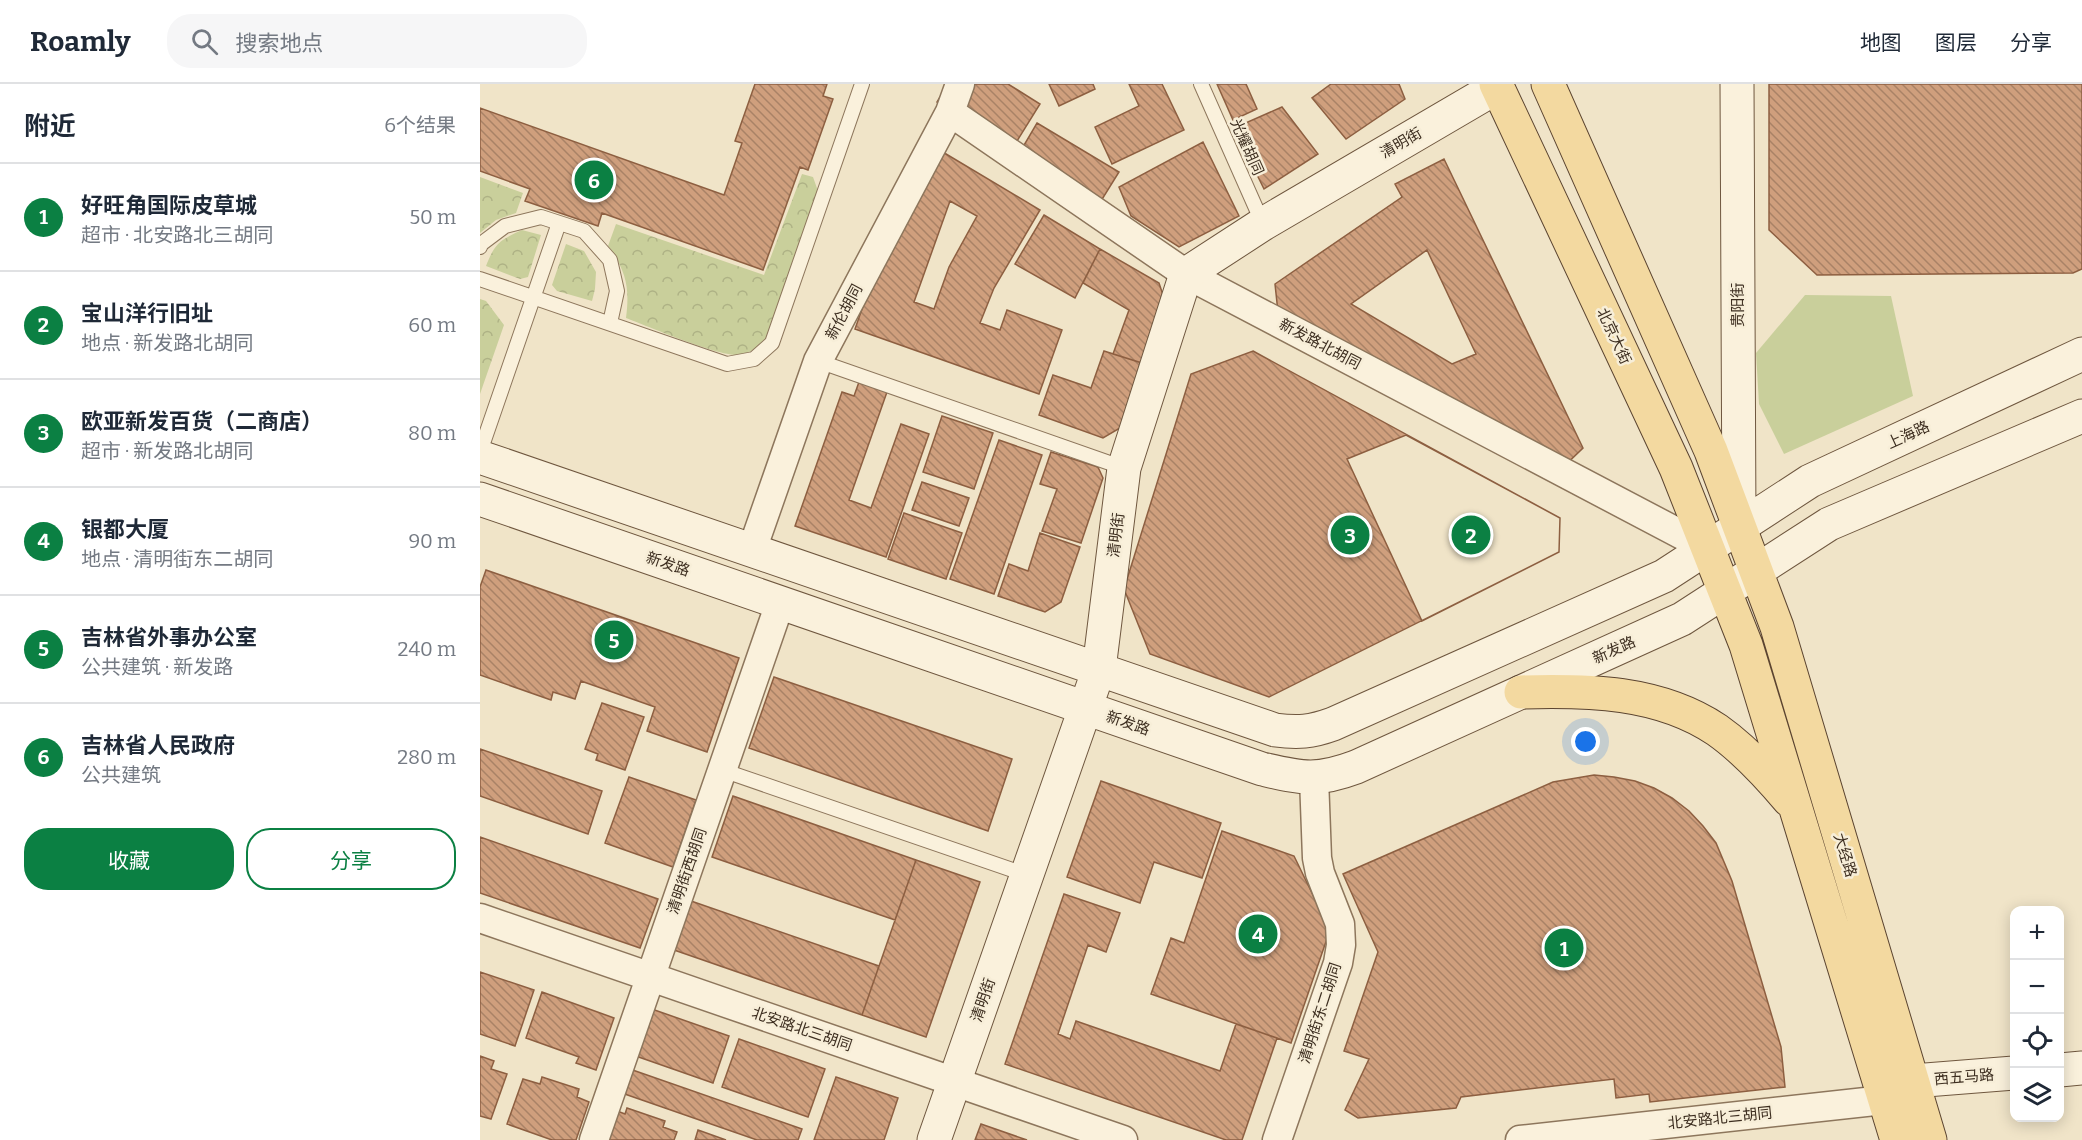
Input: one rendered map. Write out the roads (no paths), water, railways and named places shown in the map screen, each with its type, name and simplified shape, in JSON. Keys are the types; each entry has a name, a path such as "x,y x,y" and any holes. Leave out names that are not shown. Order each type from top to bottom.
{"main road":[{"path":"1548,84 1712,451 1756,571 1829,524 2082,416"},
{"name":"贵阳街","path":"1737,84 1739,526"},
{"name":"清明街","path":"934,1140 1099,669 1124,468 1186,274 1263,224 1497,85"},
{"name":"北京大街","path":"1497,85 1676,468 1724,591"},
{"name":"上海路","path":"1739,526 1810,481 2082,354"},
{"path":"480,457 1275,730 1296,733 1317,730 1664,576 1739,526"},
{"name":"新发路","path":"480,499 1262,769 1314,778 1356,767 1682,619 1756,571"},
{"name":"大经路","path":"1756,571 1780,639 1930,1140"},
{"path":"1724,591 1746,645 1897,1140"},
{"path":"1521,692 1565,691 1637,698 1690,715 1716,730 1738,747 1796,808"},
{"path":"2064,1070 2082,1068"},
{"name":"西五马路","path":"1913,1081 2010,1073"}],"street":[{"name":"新伦胡同","path":"752,550 818,361 950,112 960,84"},
{"name":"新发路北胡同","path":"950,112 1186,274 1707,548"},
{"name":"清明街西胡同","path":"594,1140 780,603"},
{"name":"清明街东二胡同","path":"1277,1140 1338,963 1341,945 1340,924 1320,873 1317,858 1314,778"},
{"name":"北安路北三胡同","path":"480,918 1123,1140"},
{"name":"北安路北三胡同","path":"1520,1140 1623,1134 1884,1100"}],"lane":[{"path":"480,279 727,364 754,359 772,343 862,84"},
{"name":"光耀胡同","path":"1201,84 1263,224"},
{"path":"480,247 505,226 541,217 584,231 610,260 617,291 610,323"},
{"path":"480,452 559,223"},
{"path":"818,361 1124,468"},
{"path":"722,770 1027,875"}],"place":[{"name":"吉林省人民政府","path":"594,180"},
{"name":"欧亚新发百货（二商店）","path":"1350,535"},
{"name":"宝山洋行旧址","path":"1471,535"},
{"name":"吉林省外事办公室","path":"614,640"},
{"name":"银都大厦","path":"1258,934"},
{"name":"好旺角国际皮草城","path":"1564,948"}]}
